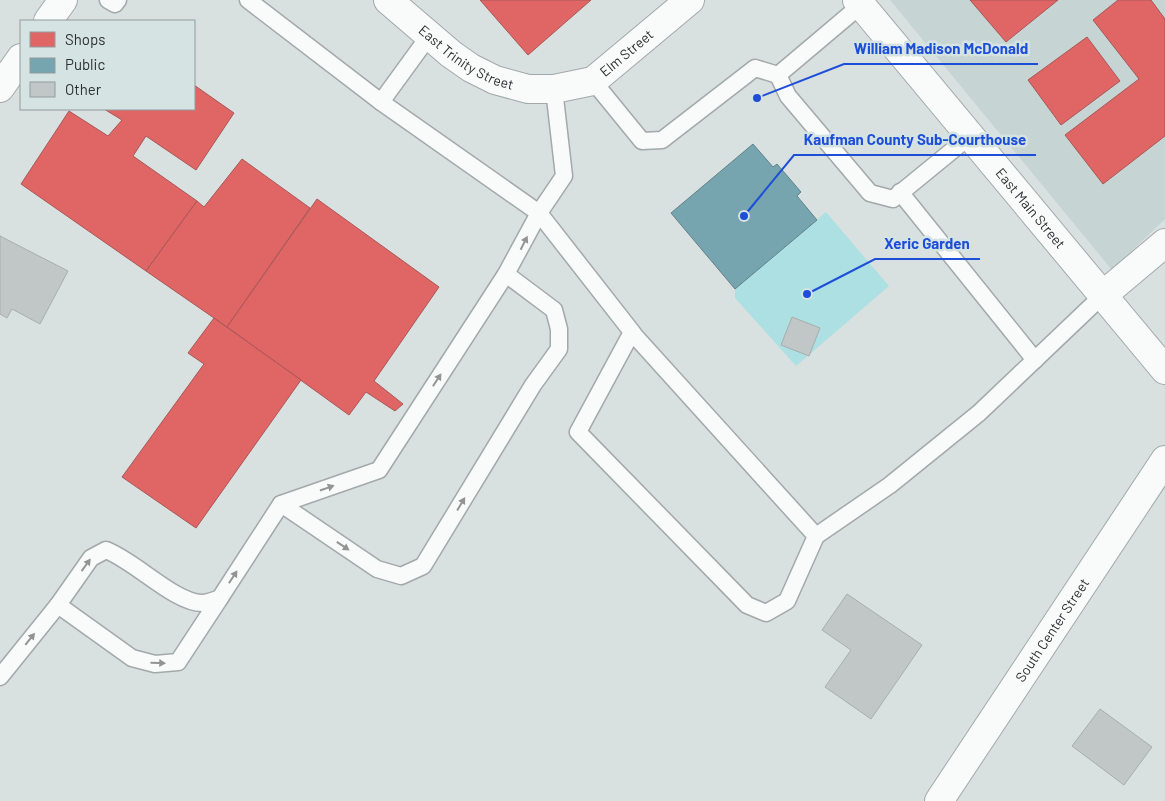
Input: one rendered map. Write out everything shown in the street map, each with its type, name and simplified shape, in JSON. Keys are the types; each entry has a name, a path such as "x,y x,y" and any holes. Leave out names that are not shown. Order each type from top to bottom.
{"street":[{"path":"49,20 63,0"},
{"name":"East Trinity Street","path":"388,0 451,54 495,80 528,89 554,89"},
{"name":"Elm Street","path":"554,89 593,81 690,0"},
{"name":"East Main Street","path":"859,2 1165,370"},
{"path":"0,88 20,59"},
{"path":"1103,295 1165,244"},
{"name":"South Center Street","path":"939,801 1165,460"}],"lane":[{"path":"248,0 381,102 539,213 632,332 816,536"},
{"path":"778,75 859,2"},
{"path":"381,102 430,36"},
{"path":"593,81 642,141 662,140 755,68 778,75 788,96 870,193 893,199 970,136"},
{"path":"58,605 132,658 155,664 178,662 281,504 379,470 506,274 539,213 564,176 554,89"},
{"path":"900,192 1035,360"},
{"path":"281,504 377,569 401,576 423,566 533,385 559,349 559,329 554,310 506,274"},
{"path":"632,332 578,432 747,605 766,613 787,601 816,536 890,485 979,413 1103,295"},
{"path":"0,677 58,605 91,558 106,550 121,556 186,601 203,604 220,598"}],"shaded area":[{"path":"890,0 1165,0 1165,219 1112,270"},
{"path":"826,212 889,286 796,366 735,298 735,289"}],"building: Shops":[{"path":"480,0 591,0 528,55"},
{"path":"970,0 1058,0 1006,42"},
{"path":"1118,0 1151,0 1165,19 1165,136 1103,184 1065,135 1139,79 1093,20"},
{"path":"1087,37 1120,81 1061,125 1028,80"},
{"path":"195,86 234,113 196,170 146,136 133,156 197,201 146,271 21,184 69,111 108,136 122,120 106,110 195,110"},
{"path":"242,159 310,208 227,327 146,271 197,201 204,207"},
{"path":"317,199 439,287 374,381 403,404 395,411 366,392 349,415 227,327"},
{"path":"214,318 301,380 196,528 122,477 204,364 188,353"}],"building: Public":[{"path":"753,144 773,167 777,164 801,192 797,196 817,220 735,289 671,213"}],"building: Other":[{"path":"0,236 68,271 40,324 12,309 7,318 0,314"},
{"path":"792,317 820,328 809,356 781,345"},
{"path":"847,594 922,645 871,719 825,687 851,650 822,630"},
{"path":"1100,709 1152,747 1124,785 1072,746"}],"place":[{"name":"William Madison McDonald","path":"757,98"},
{"name":"Kaufman County Sub-Courthouse","path":"744,216"},
{"name":"Xeric Garden","path":"807,294"}]}
